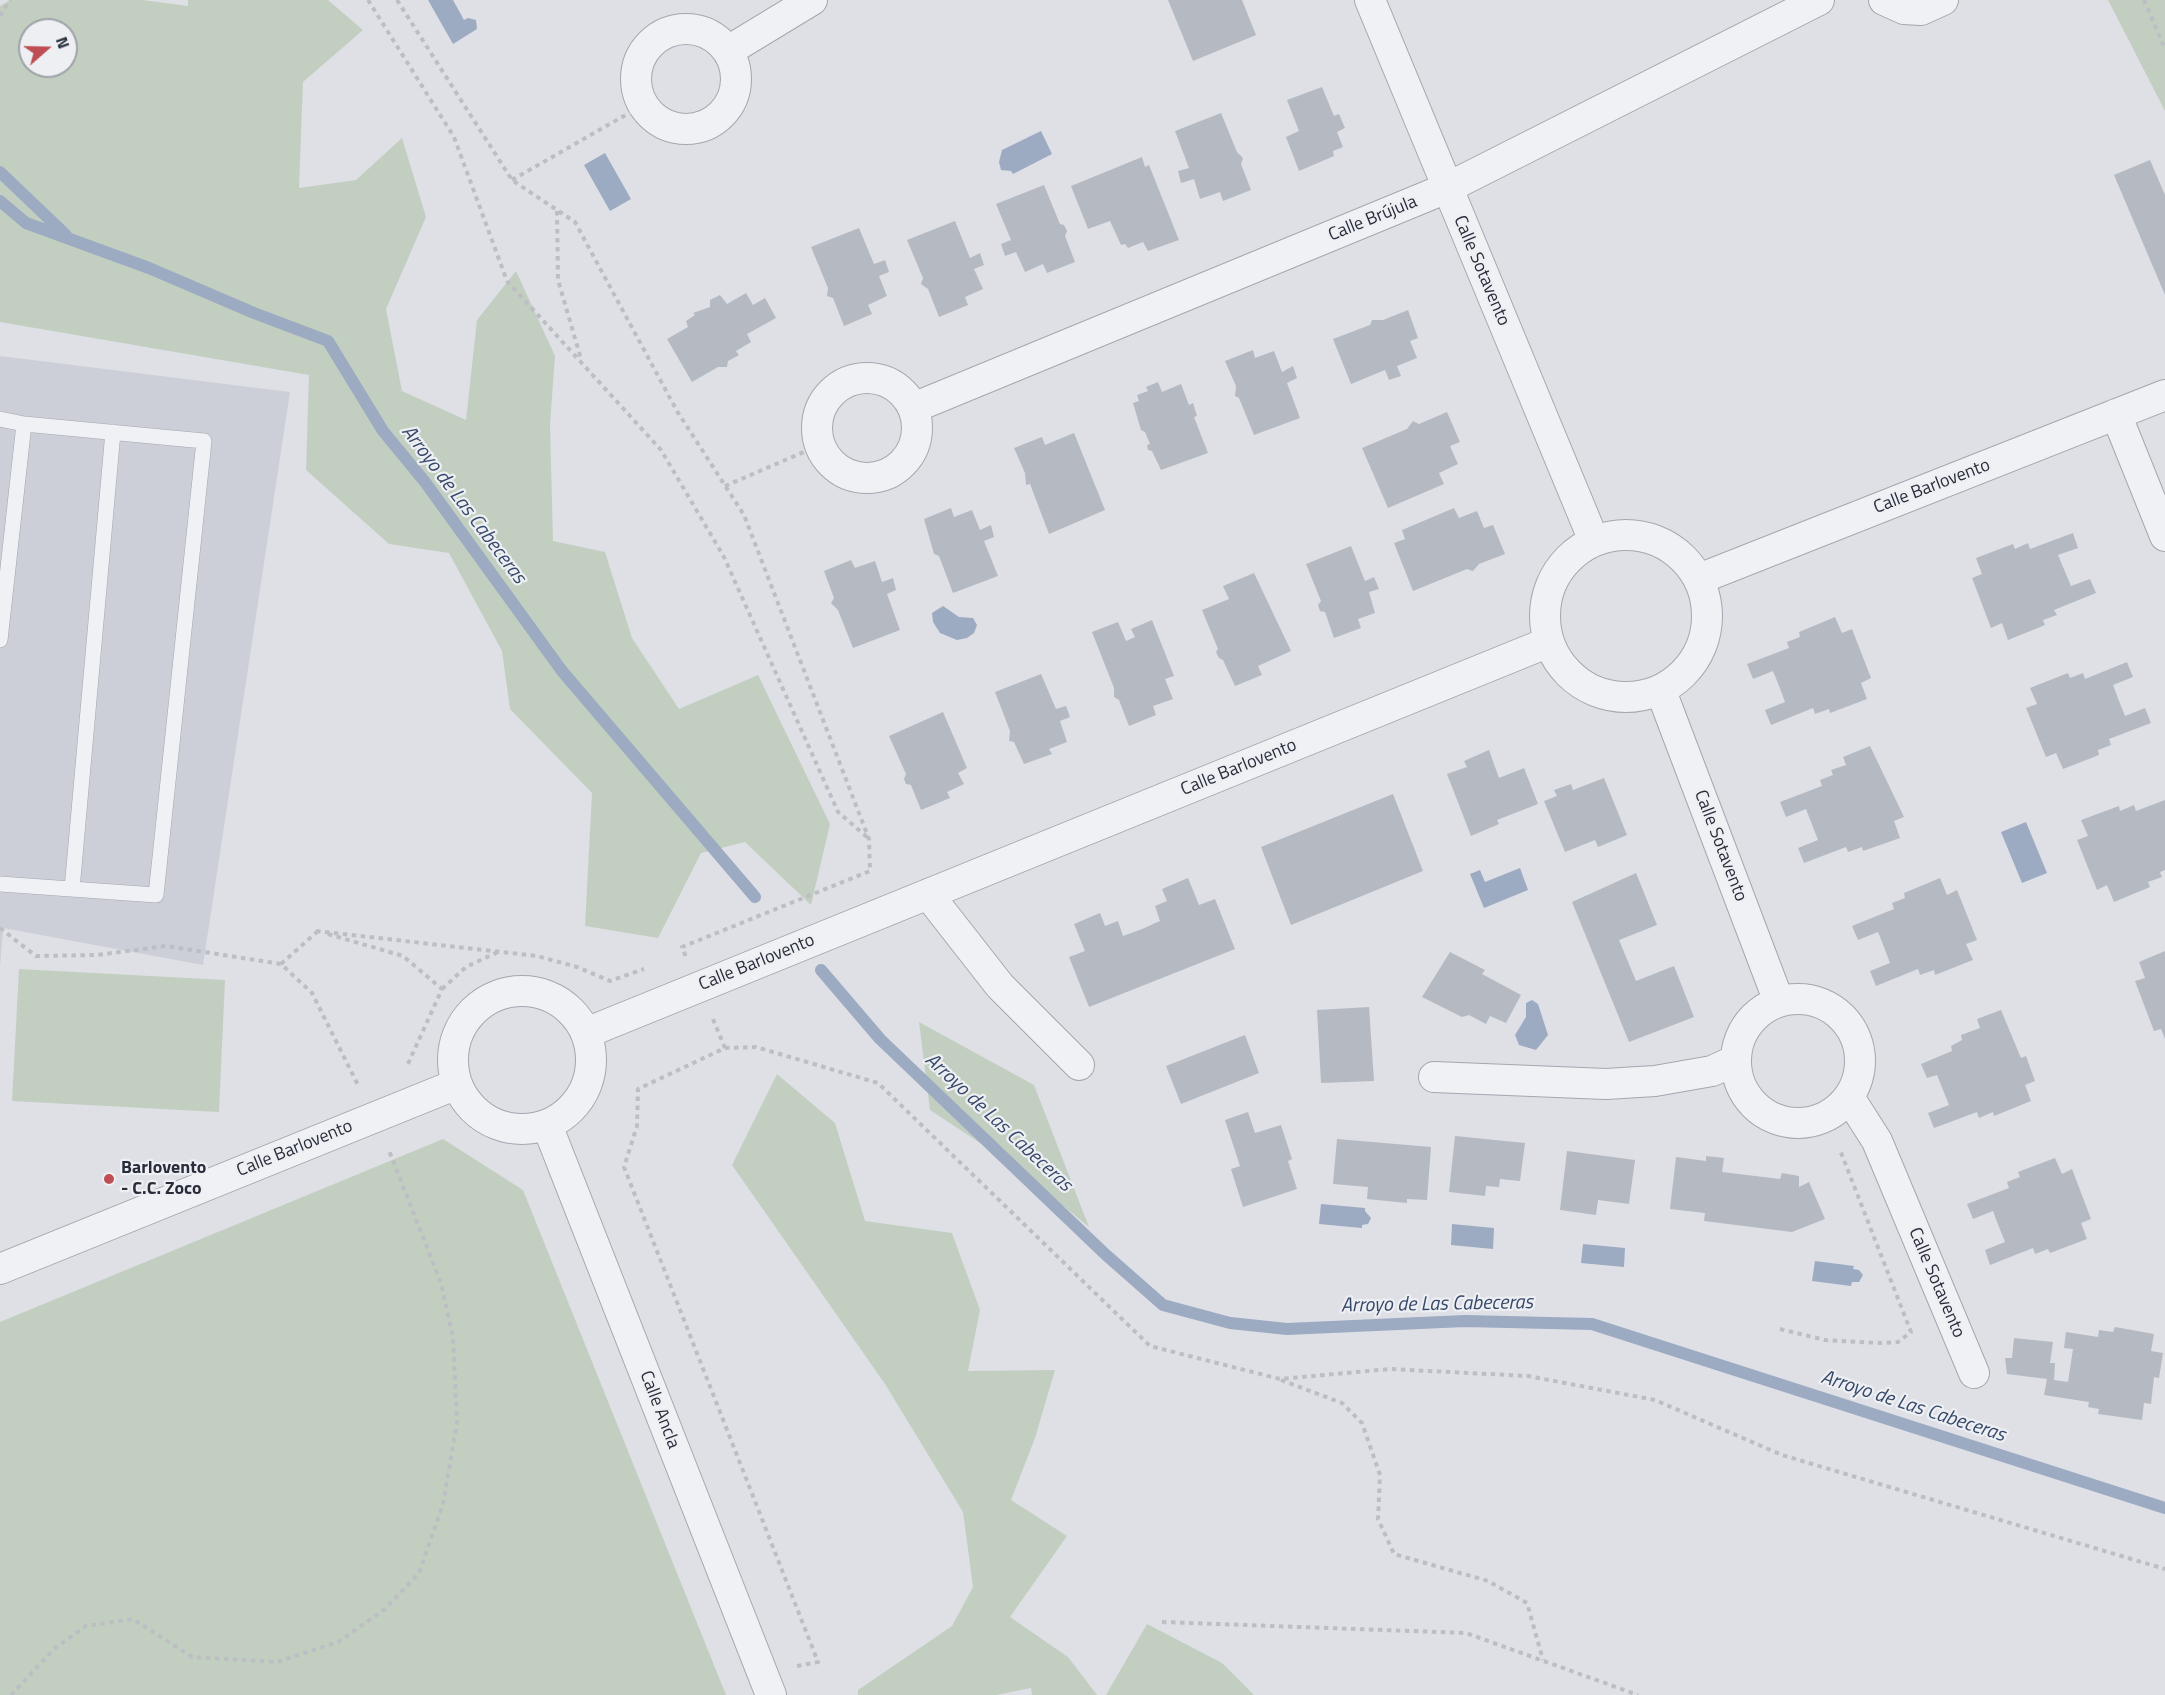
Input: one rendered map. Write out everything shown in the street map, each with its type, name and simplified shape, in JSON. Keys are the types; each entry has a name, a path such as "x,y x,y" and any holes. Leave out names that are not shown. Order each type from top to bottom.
{"street":[{"path":"728,51 812,0"},
{"name":"Calle Sotavento","path":"1370,0 1594,541"},
{"name":"Calle Brújula","path":"913,408 1447,188 1819,0"},
{"path":"1884,0 1904,9 1921,10 1943,0"},
{"path":"678,29 695,29 712,35 728,51 734,62 736,79 733,97 724,112 711,123 694,129 677,128 660,122 644,105 638,96 636,78 639,61 648,45 661,34 678,29"},
{"path":"859,378 877,379 893,385 906,396 913,408 918,429 915,446 905,461 892,473 876,478 858,478 842,472 829,460 820,445 817,428 820,410 829,395 843,384 859,378"},
{"name":"Calle Barlovento","path":"1699,579 2165,395"},
{"path":"2116,414 2165,536"},
{"path":"1618,535 1642,536 1665,544 1684,559 1699,579 1707,603 1707,630 1699,655 1682,676 1660,691 1634,698 1607,696 1582,685 1562,666 1549,642 1545,618 1548,594 1557,572 1574,554 1594,541 1618,535"},
{"name":"Calle Barlovento","path":"586,1033 1549,642"},
{"name":"Calle Sotavento","path":"1660,691 1779,1002"},
{"path":"928,894 1000,986 1079,1065"},
{"path":"531,991 554,998 573,1013 586,1033 591,1054 589,1077 580,1097 566,1114 547,1125 525,1129 503,1127 484,1118 467,1103 457,1084 453,1060 456,1037 468,1016 485,1000 507,992 531,991"},
{"path":"1798,999 1817,1001 1835,1010 1848,1024 1857,1041 1861,1060 1858,1080 1843,1104 1818,1120 1799,1124 1780,1120 1762,1112 1748,1097 1739,1080 1736,1060 1739,1041 1748,1024 1762,1010 1779,1002 1798,999"},
{"path":"1434,1077 1606,1084 1655,1081 1712,1071 1736,1060"},
{"name":"Calle Barlovento","path":"0,1269 457,1084"},
{"name":"Calle Sotavento","path":"1843,1104 1877,1141 1974,1373"},
{"name":"Calle Ancla","path":"547,1125 771,1695"}],"lane":[{"path":"0,419 24,424 204,441 156,894 0,884"},
{"path":"0,640 24,424"},
{"path":"72,889 113,432"}],"path":[{"path":"0,16 10,0"},
{"path":"368,0 454,137 507,281 661,450 724,557 838,812 868,838"},
{"path":"397,0 512,180 575,222 677,411 744,515 868,838 870,871 682,948 725,1048"},
{"path":"2144,0 2165,49"},
{"path":"512,180 644,105"},
{"path":"558,210 558,280 582,361"},
{"path":"726,486 820,445"},
{"path":"0,928 36,956 97,955 166,946 281,964 312,993 374,1118 441,1283 453,1338 457,1422 443,1504 419,1573 385,1609 338,1642 277,1662 192,1657 133,1619 86,1626 54,1648 11,1695"},
{"path":"281,964 316,931 537,956 577,967 610,981 653,966"},
{"path":"316,931 403,956 442,989"},
{"path":"397,1071 407,1067 442,989 466,967 498,952"},
{"path":"675,959 686,955"},
{"path":"818,1662 624,1167 637,1126 638,1089 725,1048 756,1047 878,1083 1150,1346 1280,1379 1342,1403 1362,1423 1380,1475 1378,1519 1394,1554 1488,1581 1527,1603 1543,1661"},
{"path":"359,1087 369,1083"},
{"path":"1780,1329 1825,1340 1880,1343 1898,1342 1911,1332 1840,1153 1843,1104"},
{"path":"1280,1379 1390,1369 1528,1376 1655,1400 1782,1455 2165,1569"},
{"path":"1162,1622 1466,1633 1638,1695"}],"shaded area":[{"path":"0,356 290,392 203,965 3,928 0,967"}],"green space":[{"path":"10,0 143,0 188,6 188,0 328,0 363,30 303,82 299,188 356,180 402,138 426,217 386,309 402,391 466,420 477,320 516,271 555,356 550,424 553,541 605,552 632,638 679,709 758,675 830,824 811,905 745,842 701,853 658,938 585,926 592,793 510,709 502,651 449,553 389,544 306,470 309,375 0,322 0,6"},
{"path":"2108,0 2165,0 2165,111"},
{"path":"19,969 225,980 219,1112 12,1101"},
{"path":"919,1022 1034,1085 1089,1227 1015,1166 930,1110"},
{"path":"777,1074 835,1123 865,1221 952,1233 980,1310 968,1371 1055,1370 1035,1438 1011,1500 1067,1536 1010,1617 1068,1657 1097,1695 1032,1695 1031,1688 996,1695 858,1695 858,1690 952,1626 973,1587 963,1512 885,1384 732,1165"},
{"path":"443,1139 523,1190 726,1695 0,1695 0,1322"},
{"path":"1147,1624 1222,1663 1254,1695 1106,1695"}],"water":[{"path":"428,0 453,0 464,20 468,18 476,20 477,29 453,44"},
{"path":"1041,131 1052,154 1013,174 1011,171 1001,170 999,162 1002,150"},
{"path":"605,153 631,199 610,211 584,165"},
{"path":"943,606 959,617 973,618 977,625 974,633 967,638 957,640 940,633 933,622 932,613"},
{"path":"2026,822 2047,873 2022,883 2001,832"},
{"path":"1520,868 1528,890 1484,908 1470,874 1480,870 1485,882"},
{"path":"1532,1000 1538,1004 1548,1035 1536,1050 1519,1045 1515,1035 1526,1017 1526,1003"},
{"path":"1321,1204 1365,1208 1371,1218 1368,1224 1362,1225 1362,1228 1319,1224"},
{"path":"1452,1224 1494,1228 1493,1249 1451,1245"},
{"path":"1583,1244 1625,1248 1624,1267 1581,1263"},
{"path":"1815,1261 1854,1266 1853,1269 1859,1270 1863,1275 1859,1282 1852,1282 1851,1286 1812,1281"}],"building":[{"path":"1168,0 1242,0 1256,35 1193,61"},
{"path":"1322,87 1334,116 1339,114 1345,128 1337,132 1343,147 1333,151 1334,156 1299,171 1286,137 1299,131 1287,100"},
{"path":"1221,113 1237,152 1243,158 1241,164 1251,190 1223,201 1220,192 1200,199 1194,179 1181,183 1178,171 1189,168 1175,131"},
{"path":"1142,157 1145,167 1149,165 1179,240 1148,251 1143,242 1128,248 1125,244 1121,245 1110,221 1088,229 1071,186"},
{"path":"2150,160 2165,195 2165,295 2114,175"},
{"path":"1044,185 1060,224 1064,225 1067,231 1065,236 1075,262 1047,273 1043,264 1025,272 1016,252 1005,256 1001,244 1011,240 996,204"},
{"path":"955,221 970,258 980,253 984,265 974,269 983,289 965,297 968,305 939,317 928,289 921,284 923,278 907,240"},
{"path":"859,228 874,264 885,260 889,272 879,276 887,296 868,305 872,314 844,326 833,298 827,296 828,288 811,247"},
{"path":"746,293 753,305 765,298 776,318 747,334 751,342 736,351 739,355 728,361 727,367 718,367 692,382 667,339 688,327 686,321 695,315 693,313 710,307 710,300 720,295 727,304"},
{"path":"1408,310 1418,338 1410,341 1417,358 1397,366 1401,376 1389,380 1385,370 1351,384 1333,339 1370,325 1372,320 1383,320"},
{"path":"1253,350 1255,358 1274,351 1282,372 1293,366 1297,378 1287,383 1300,418 1254,435 1239,398 1235,396 1236,386 1225,361"},
{"path":"1158,382 1162,392 1181,384 1189,405 1193,403 1197,416 1194,417 1208,453 1161,470 1152,451 1148,450 1147,445 1150,444 1145,432 1141,430 1133,403 1139,401 1137,395 1148,391 1146,387"},
{"path":"1447,412 1460,442 1450,446 1458,464 1439,473 1444,484 1388,508 1362,448 1407,429 1413,421 1419,424"},
{"path":"1074,433 1105,510 1049,534 1030,484 1026,485 1025,473 1014,448 1042,437 1045,445"},
{"path":"951,508 954,517 972,510 980,530 991,525 994,537 984,541 998,576 953,593 939,556 934,554 924,519"},
{"path":"1454,508 1459,518 1477,511 1484,528 1493,525 1505,554 1479,564 1473,571 1467,569 1413,591 1394,543 1405,539 1402,530"},
{"path":"2073,533 2078,548 2058,555 2071,586 2090,579 2096,593 2054,610 2057,615 2043,620 2045,625 2008,640 2002,623 1991,628 1972,578 1982,574 1976,558 2013,544 2015,549 2028,543 2030,549"},
{"path":"1351,546 1365,581 1374,577 1379,589 1369,592 1375,613 1358,619 1361,628 1334,638 1325,612 1320,611 1318,605 1321,601 1306,564"},
{"path":"851,560 855,568 875,561 882,582 893,578 896,590 887,594 900,630 853,648 838,610 831,603 834,598 824,571"},
{"path":"1254,573 1291,651 1258,666 1262,675 1235,686 1223,660 1216,652 1218,649 1202,610 1229,599 1223,586"},
{"path":"1835,617 1842,633 1852,629 1871,678 1861,683 1867,699 1830,713 1829,709 1815,714 1813,708 1771,725 1765,710 1785,702 1779,686 1773,671 1753,679 1747,664 1789,648 1787,642 1800,637 1799,632"},
{"path":"1152,620 1174,676 1165,679 1173,699 1153,706 1156,715 1129,726 1119,700 1114,697 1114,688 1092,632 1118,622 1126,641 1135,637 1131,629"},
{"path":"2127,662 2133,677 2113,685 2119,701 2125,716 2145,708 2151,723 2109,739 2111,745 2098,750 2099,755 2063,769 2056,753 2046,757 2026,708 2037,704 2030,688 2068,673 2070,678 2083,673 2085,679"},
{"path":"1041,674 1056,709 1066,706 1070,717 1060,721 1067,742 1049,749 1052,754 1024,764 1014,742 1009,741 1010,731 995,692"},
{"path":"943,712 967,768 958,773 964,784 947,792 950,798 921,810 911,785 906,784 904,779 906,774 889,736"},
{"path":"1870,746 1904,817 1894,821 1900,838 1863,851 1862,847 1848,852 1846,847 1804,863 1798,848 1818,840 1806,809 1786,817 1780,802 1822,786 1820,780 1833,775 1831,770 1846,765 1843,757"},
{"path":"1489,750 1499,778 1524,768 1538,804 1497,820 1499,824 1471,836 1447,774 1467,767 1464,761"},
{"path":"1604,778 1627,835 1598,847 1595,840 1565,852 1544,801 1557,796 1554,790 1571,784 1573,790"},
{"path":"1393,794 1423,871 1291,925 1261,847"},
{"path":"2165,800 2165,870 2160,872 2162,877 2148,882 2150,887 2114,902 2107,885 2097,890 2077,840 2088,836 2081,820 2119,806 2120,811 2134,805 2136,811"},
{"path":"1636,873 1657,925 1619,940 1636,981 1674,966 1694,1017 1629,1042 1572,902"},
{"path":"1188,878 1199,905 1215,899 1235,949 1089,1007 1069,957 1085,951 1074,924 1100,913 1105,926 1118,921 1123,936 1142,929 1160,921 1155,906 1167,901 1162,889"},
{"path":"1940,878 1947,895 1957,890 1977,940 1966,944 1973,960 1935,975 1934,970 1920,975 1918,969 1876,986 1870,971 1890,963 1878,932 1858,940 1852,926 1894,909 1892,903 1905,898 1904,893"},
{"path":"2165,951 2165,1039 2161,1029 2154,1031 2135,981 2145,978 2139,962"},
{"path":"1450,952 1485,970 1482,974 1521,995 1506,1023 1490,1016 1486,1024 1469,1015 1462,1017 1422,997"},
{"path":"1369,1007 1374,1081 1321,1083 1317,1010"},
{"path":"2001,1010 2021,1058 2026,1056 2035,1081 2025,1085 2031,1101 1994,1116 1993,1112 1979,1118 1977,1112 1934,1128 1928,1113 1949,1105 1937,1075 1927,1078 1921,1064 1952,1051 1951,1046 1962,1040 1961,1035 1980,1028 1977,1019"},
{"path":"1245,1035 1259,1073 1181,1104 1166,1066"},
{"path":"1248,1112 1255,1133 1281,1125 1292,1159 1288,1161 1297,1189 1243,1207 1231,1169 1240,1166 1225,1120"},
{"path":"1455,1136 1525,1143 1520,1181 1500,1179 1499,1187 1486,1186 1485,1196 1449,1192"},
{"path":"1337,1139 1431,1147 1427,1200 1407,1199 1407,1203 1367,1199 1368,1187 1333,1184"},
{"path":"1567,1151 1635,1160 1629,1204 1598,1200 1596,1215 1560,1210"},
{"path":"1706,1156 1724,1158 1722,1172 1780,1179 1782,1173 1799,1176 1799,1187 1809,1182 1825,1219 1792,1232 1704,1221 1705,1213 1670,1209 1676,1157 1706,1161"},
{"path":"2055,1158 2062,1174 2072,1169 2091,1219 2081,1223 2087,1239 2050,1253 2048,1249 2035,1254 2033,1248 1990,1265 1985,1250 2005,1242 1993,1211 1973,1219 1967,1204 2009,1188 2007,1182 2020,1177 2018,1172"},
{"path":"2115,1327 2154,1334 2151,1351 2163,1353 2159,1378 2154,1377 2151,1404 2144,1403 2142,1420 2098,1414 2099,1409 2088,1407 2089,1402 2044,1395 2047,1379 2007,1374 2005,1358 2012,1358 2014,1338 2053,1342 2050,1363 2055,1363 2054,1380 2068,1382 2073,1349 2064,1348 2066,1332 2098,1337 2099,1330 2113,1332"}],"waterway":[{"name":"Arroyo de Las Cabeceras","path":"0,172 66,235"},
{"name":"Arroyo de Las Cabeceras","path":"0,201 26,223 149,268 254,313 328,341 383,431 425,482 562,671 755,897"},
{"name":"Arroyo de Las Cabeceras","path":"821,970 880,1039 1105,1254 1163,1305 1230,1323 1287,1329 1465,1321 1592,1324 2165,1508"}],"place":[{"name":"Barlovento - C.C. Zoco","path":"109,1179"}]}
